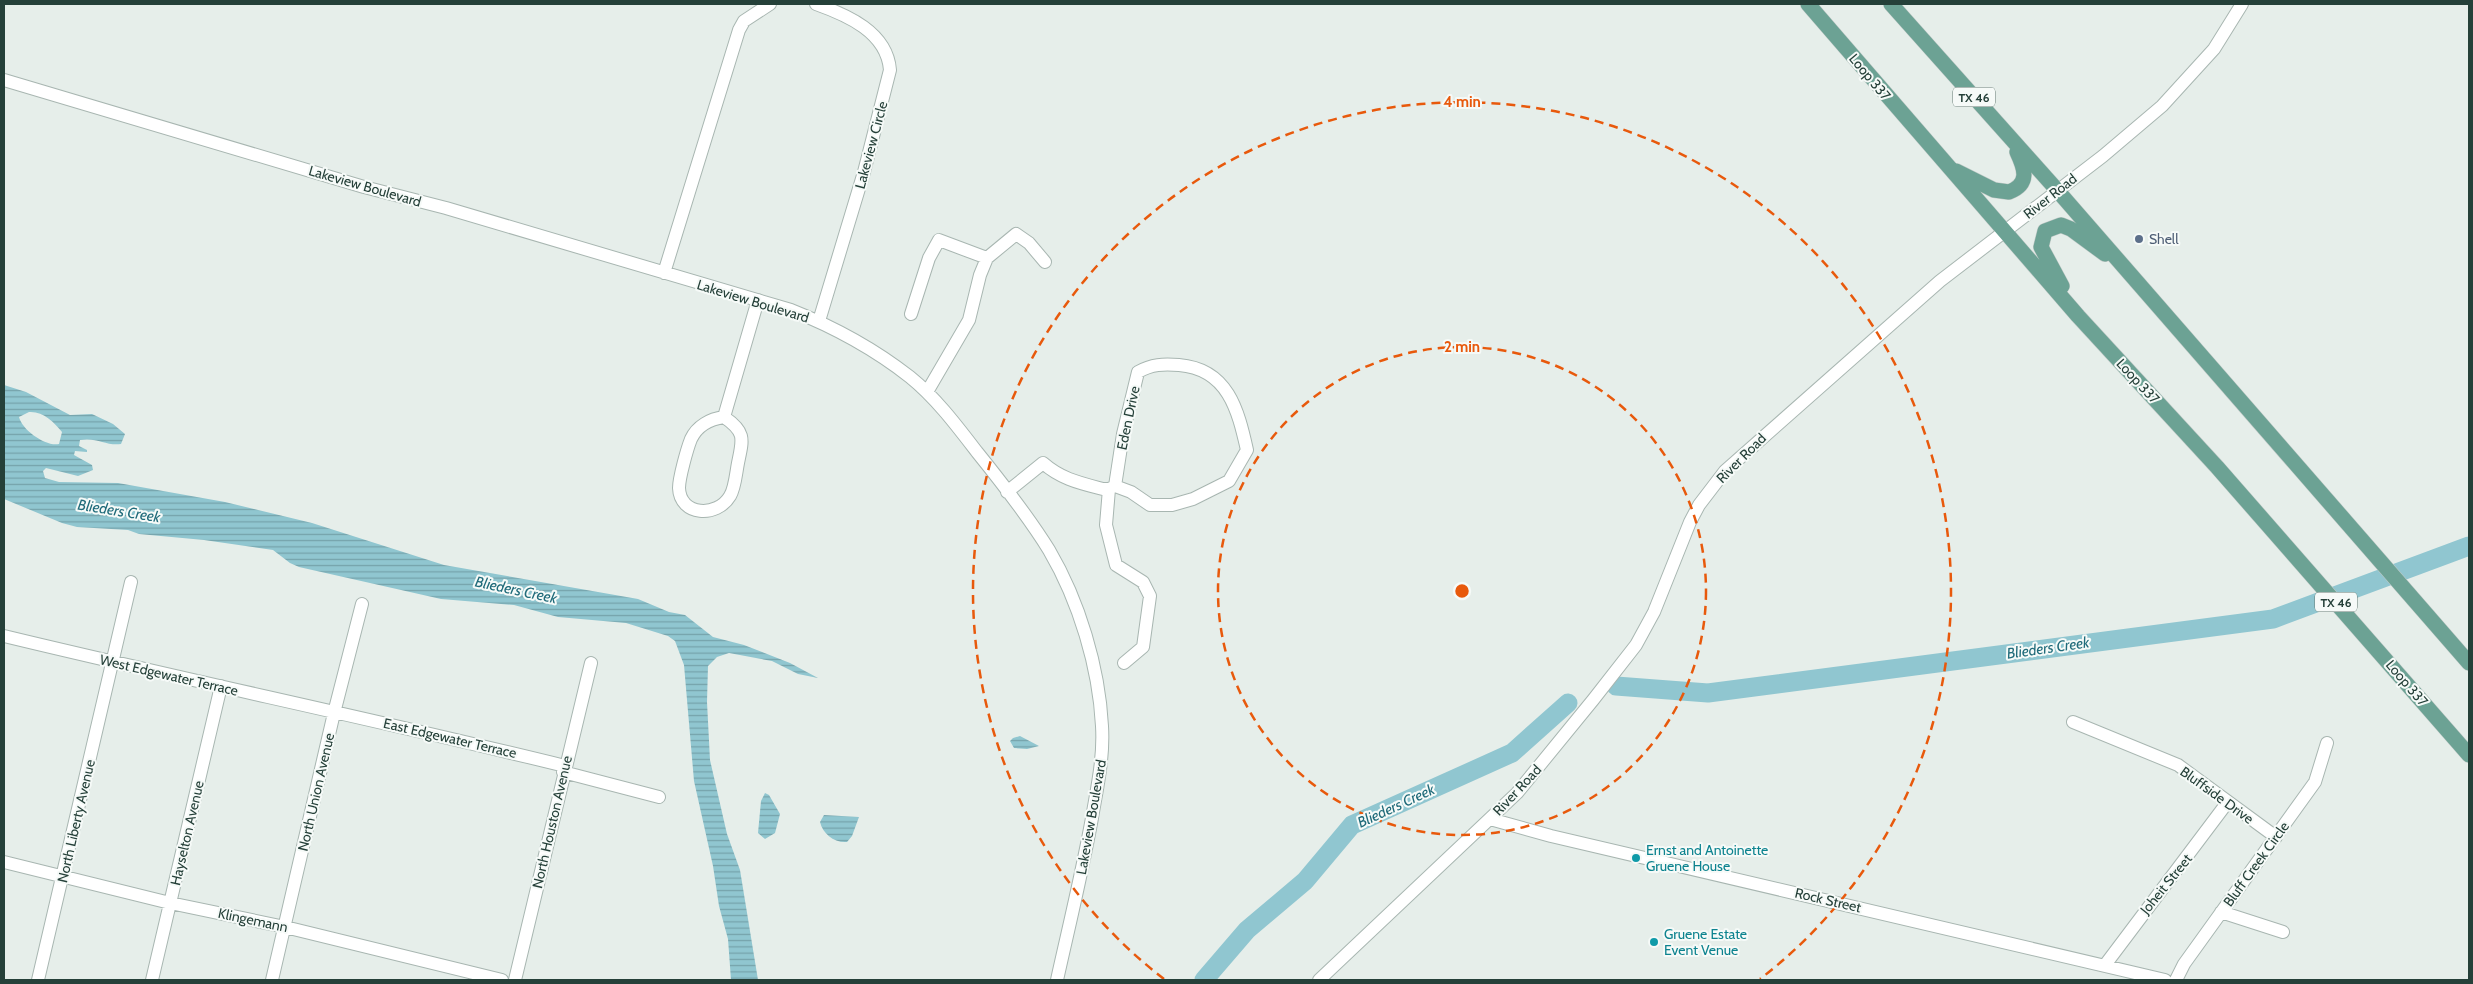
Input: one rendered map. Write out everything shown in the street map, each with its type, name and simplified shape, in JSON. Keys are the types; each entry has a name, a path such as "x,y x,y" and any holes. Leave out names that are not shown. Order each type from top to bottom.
{"main road":[{"name":"Loop 337","path":"1808,4 2085,324 2217,467 2469,755"},
{"name":"TX 46","path":"1891,4 2057,190 2469,663"},
{"path":"1948,167 2001,192 2015,190 2025,176 2024,168 2009,136"},
{"path":"2085,324 2041,247 2046,231 2060,225 2071,229 2127,270"},
{"path":"2435,622 2469,656"}],"street":[{"path":"664,273 739,30 744,21 770,4"},
{"name":"Lakeview Circle","path":"816,4 850,18 863,26 887,55 890,70 864,172 819,321"},
{"name":"River Road","path":"1319,980 1527,782 1636,644 1654,612 1690,522 1699,505 1725,471 1940,281 2103,156 2175,93 2214,50 2242,4"},
{"name":"Lakeview Boulevard","path":"4,80 364,187 446,208 758,300 819,321 874,350 927,392 1007,492 1048,550 1066,584 1089,653 1102,725 1098,790 1057,980"},
{"path":"927,392 969,320 980,275 988,258 1016,234 1029,243 1046,262"},
{"path":"911,314 929,258 939,240 988,258"},
{"path":"724,417 758,300"},
{"name":"Eden Drive","path":"1007,492 1043,464 1066,479 1112,488 1131,492 1150,505 1172,505 1193,499 1228,481 1247,450 1238,411 1220,381 1199,369 1185,366 1150,365 1138,372 1123,434 1112,488 1106,525 1116,565 1143,582 1150,596 1143,647 1124,663"},
{"path":"724,417 737,426 743,441 731,495 724,505 703,513 689,506 682,498 679,488 690,441 696,431 714,419 724,417"},
{"name":"North Liberty Avenue","path":"38,980 131,582"},
{"name":"North Union Avenue","path":"272,980 334,713 362,604"},
{"name":"West Edgewater Terrace","path":"4,636 334,713"},
{"name":"North Houston Avenue","path":"514,980 591,663"},
{"name":"Hayselton Avenue","path":"152,980 221,686"},
{"name":"East Edgewater Terrace","path":"334,713 424,731 659,796"},
{"name":"Bluffside Drive","path":"2073,722 2178,765 2276,838"},
{"name":"Bluff Creek Circle","path":"2176,980 2184,964 2315,782 2326,743"},
{"name":"Joheit Street","path":"2105,965 2227,803"},
{"name":"Rock Street","path":"1490,819 1590,845 2165,980"},
{"name":"Klingemann","path":"4,862 170,903 285,927 502,980"},
{"path":"2222,912 2283,932"}],"water":[{"path":"4,385 26,392 70,415 92,414 113,424 125,434 121,444 86,439 80,440 79,446 87,450 87,452 75,451 74,455 92,465 93,470 78,476 46,468 43,471 45,478 59,482 118,483 225,502 312,523 444,565 638,599 669,612 685,615 713,637 744,645 790,663 818,678 798,674 772,661 729,653 717,657 708,666 707,702 710,760 727,834 740,870 758,980 731,980 728,939 719,906 713,866 694,781 684,665 675,641 668,636 626,623 558,617 514,605 441,599 299,567 290,563 273,550 204,540 139,534 128,530 77,527 62,523 4,499","holes":["29,412 34,412 48,418 62,432 59,444 41,440 21,422 19,417"]},
{"path":"1020,736 1039,746 1027,749 1014,748 1010,741"},
{"path":"765,793 769,795 780,814 775,833 765,839 758,833 761,801"},
{"path":"824,815 859,817 852,836 847,842 838,841 826,834 820,822"}],"waterway":[{"name":"Blieders Creek","path":"1616,686 1708,693 2273,619 2469,546"},
{"name":"Blieders Creek","path":"1204,980 1247,930 1305,881 1352,825 1512,753 1568,703"}],"place":[{"name":"Shell","path":"2139,239"},
{"name":"Ernst and Antoinette Gruene House","path":"1636,858"},
{"name":"Gruene Estate Event Venue","path":"1654,942"}]}
